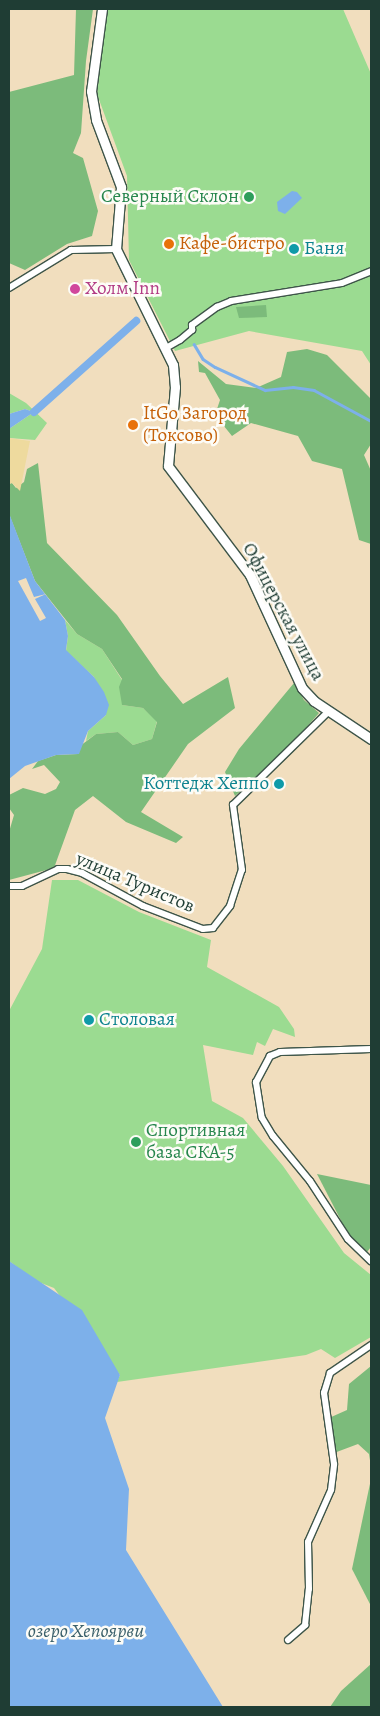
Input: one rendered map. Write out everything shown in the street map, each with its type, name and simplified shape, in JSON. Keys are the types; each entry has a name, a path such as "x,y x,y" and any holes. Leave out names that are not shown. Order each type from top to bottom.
{"street":[{"path":"9,288 71,250 116,249 121,188 96,120 91,91 102,9"},
{"name":"Офицерская улица","path":"116,249 172,365 174,387 168,466 250,575 302,688 329,712 371,739"},
{"path":"164,345 180,340 192,330 192,325 231,301 342,283 371,271"},
{"name":"улица Туристов","path":"9,886 22,886 58,869 67,869 82,873 144,906 203,929 213,928 220,922 238,886 242,870 233,805 329,712"},
{"path":"371,1049 280,1052 270,1056 256,1082 262,1118 273,1136 310,1181 348,1238 371,1261"},
{"path":"288,1640 305,1625 309,1589 308,1542 330,1490 333,1473 324,1393 330,1373 371,1345"}],"green space":[{"path":"76,9 93,9 86,61 81,133 73,153 83,158 98,211 92,236 67,244 25,270 9,263 9,92 74,75"},
{"name":"Северный Склон","path":"107,9 343,9 371,74 371,365 362,351 249,331 175,351 129,260 127,176 97,94"},
{"path":"266,305 267,317 239,318 236,307"},
{"path":"307,349 327,355 371,399 371,444 364,455 371,471 371,544 359,540 342,469 312,461 298,436 251,423 232,436 215,415 220,400 205,373 199,372 198,361 226,384 256,388 281,377 287,352"},
{"path":"9,393 26,403 47,423 35,440 9,438 9,429 34,412 25,409 9,414"},
{"path":"38,463 47,543 117,615 160,676 183,704 228,677 235,708 188,744 141,812 183,837 176,843 126,822 93,796 75,810 54,868 9,880 9,832 14,815 9,808 9,795 23,788 45,794 56,789 60,782 44,765 32,769 38,761 56,755 78,754 80,746 96,734 118,732 133,745 152,739 157,722 143,708 122,705 119,687 122,679 102,649 77,634 35,581 9,514 9,484 12,483 16,488 24,482 27,469"},
{"path":"65,620 77,634 102,649 122,680 122,705 143,708 157,721 152,739 133,745 118,732 96,734 86,741 88,731 106,715 94,677 66,651 68,636"},
{"path":"294,683 304,700 319,713 284,753 235,796 225,772 239,749"},
{"name":"Спортивная база СКА-5","path":"52,880 78,880 139,912 211,940 207,967 279,1007 294,1029 295,1037 273,1029 265,1046 257,1042 253,1055 203,1045 212,1101 243,1118 283,1166 344,1253 371,1275 371,1337 335,1358 321,1349 306,1355 117,1382 120,1375 54,1288 36,1281 9,1261 9,1011 42,949"},
{"path":"317,1174 371,1185 371,1247 367,1252 350,1238"},
{"path":"371,1366 371,1467 369,1454 358,1444 334,1453 329,1418 347,1410 349,1384"},
{"path":"371,1479 371,1606 352,1569"},
{"path":"371,1664 371,1707 330,1707 341,1691"}],"sand":[{"path":"9,438 30,441 20,491 12,483 9,484"}],"water":[{"path":"292,191 297,192 302,198 285,214 278,211 277,202"},
{"path":"25,409 34,412 9,429 9,414"},
{"path":"9,513 35,581 65,620 68,636 66,650 94,677 104,692 109,705 106,715 88,731 79,754 56,755 25,766 9,779"},
{"name":"озеро Хепоярви","path":"9,1261 82,1310 120,1375 105,1418 129,1489 126,1550 223,1707 9,1707"}],"pier":[{"path":"26,578 34,597 46,594 35,599 46,618 40,621 18,581"}],"waterway":[{"path":"34,412 136,321"},
{"path":"194,344 203,359 215,367 265,390 293,387 314,390 371,421"}],"place":[{"name":"Северный Склон","path":"249,197"},
{"name":"Кафе-бистро","path":"169,244"},
{"name":"Баня","path":"294,249"},
{"name":"Холм Inn","path":"75,289"},
{"name":"ItGo Загород (Токсово)","path":"133,425"},
{"name":"Коттедж Хеппо","path":"279,784"},
{"name":"Столовая","path":"89,1020"},
{"name":"Спортивная база СКА-5","path":"136,1142"}]}
